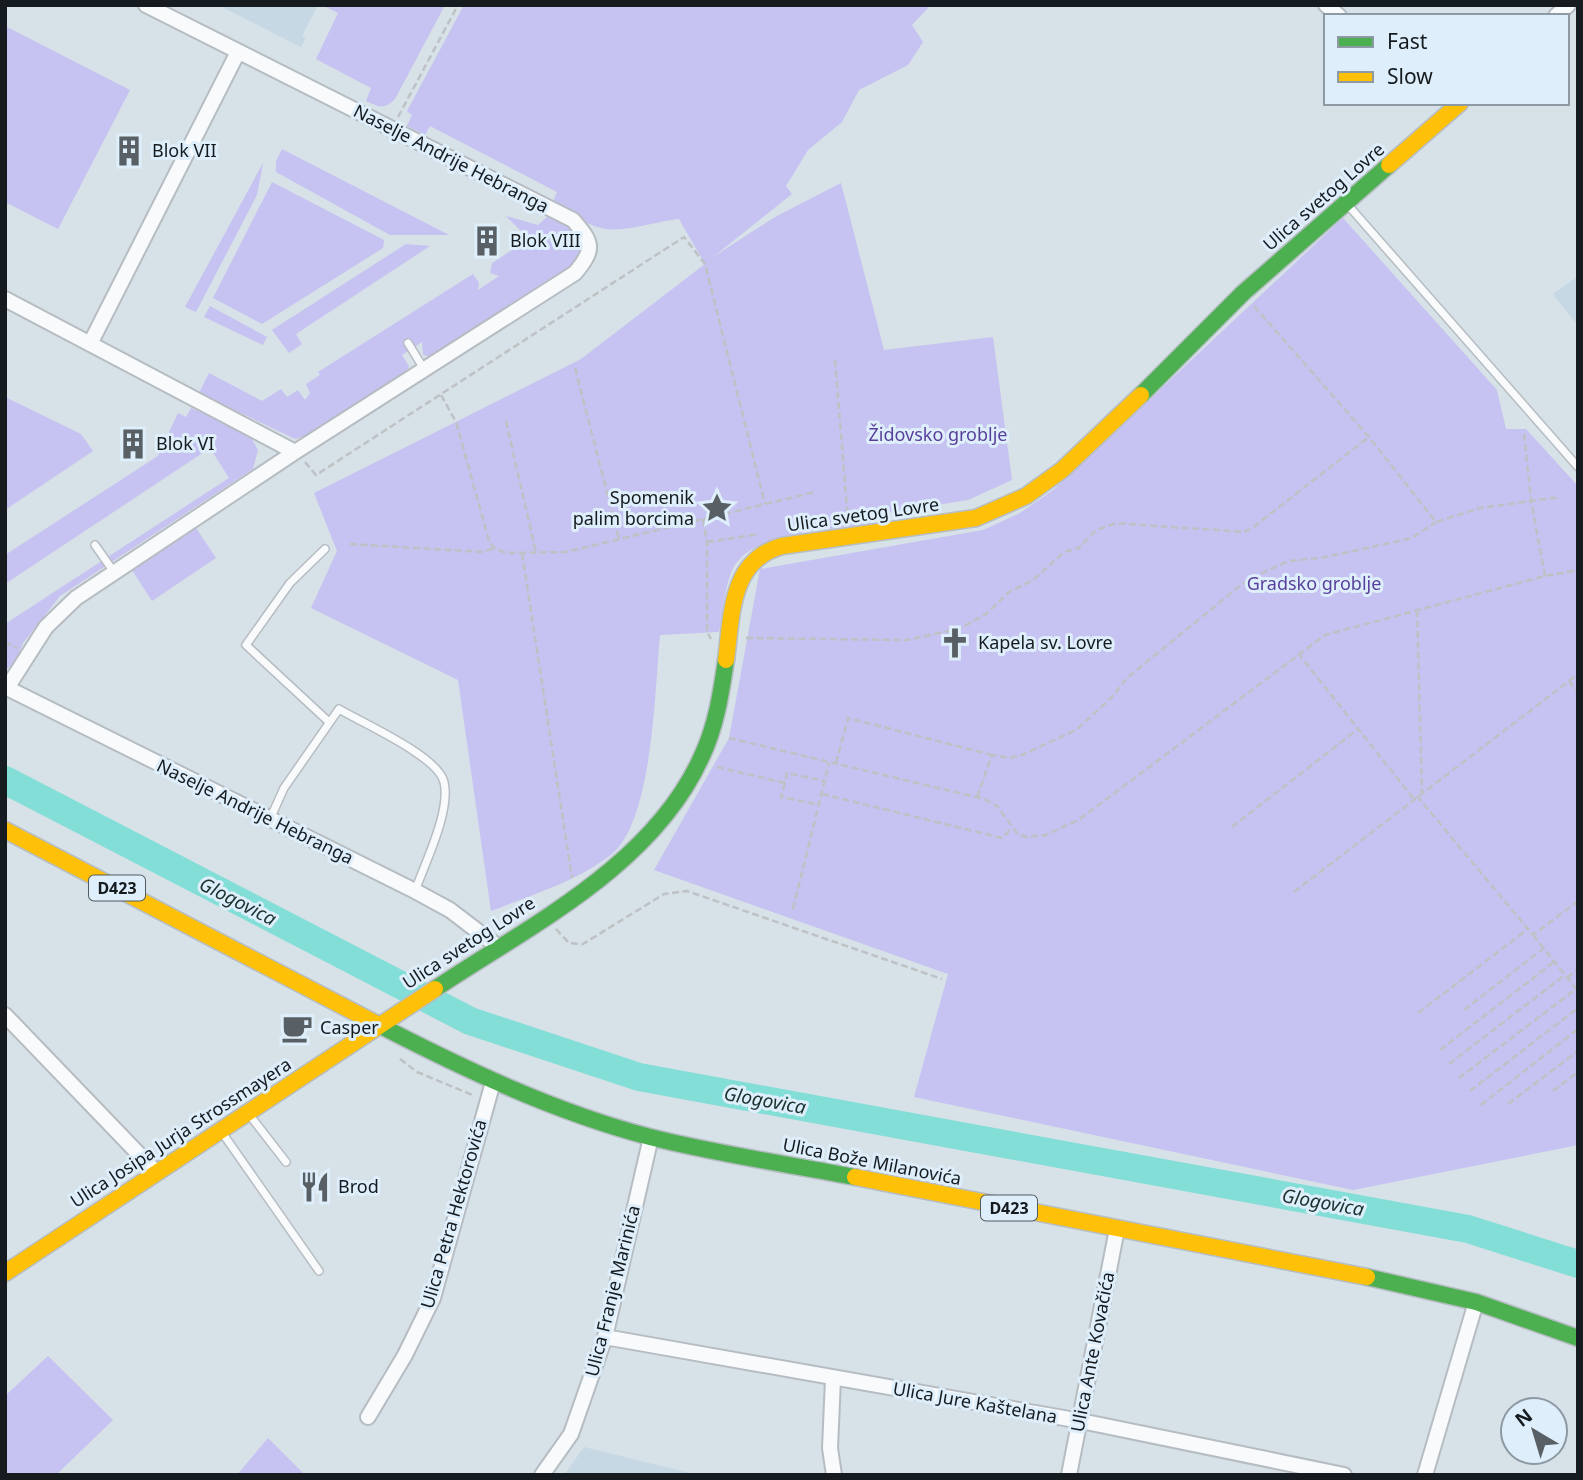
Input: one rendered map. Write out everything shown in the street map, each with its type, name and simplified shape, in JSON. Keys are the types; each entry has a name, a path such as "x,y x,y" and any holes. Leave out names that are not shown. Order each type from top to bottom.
{"main road":[{"name":"Ulica svetog Lovre","path":"378,1027 602,878 636,851 672,811 705,748 718,707 736,593 744,569 767,550 976,518 1003,509 1062,470 1160,378 1243,293 1456,105"},
{"name":"D423","path":"5,830 378,1027"},
{"name":"Ulica Bože Milanovića","path":"378,1027 493,1082 577,1116 650,1137 1117,1228 1476,1302 1578,1338"},
{"name":"Ulica Josipa Jurja Strossmayera","path":"5,1273 378,1027"}],"street":[{"name":"Naselje Andrije Hebranga","path":"146,5 573,220 587,236 589,258 575,274 295,452 114,572 59,613 6,687 415,891 450,910 497,946"},
{"path":"90,344 239,52"},
{"path":"5,299 295,452"},
{"path":"5,1014 156,1172"},
{"name":"Ulica Petra Hektorovića","path":"368,1417 405,1355 433,1298 493,1082"},
{"name":"Ulica Franje Marinića","path":"542,1475 572,1434 605,1338 650,1137"},
{"name":"Ulica Ante Kovačića","path":"1069,1475 1117,1228"},
{"path":"1425,1475 1476,1302"},
{"name":"Ulica Jure Kaštelana","path":"605,1338 1080,1421 1344,1475"},
{"path":"833,1379 830,1448 834,1475"}],"lane":[{"path":"1346,203 1578,467"},
{"path":"408,343 424,370"},
{"path":"95,545 114,572"},
{"path":"325,549 290,583 246,645 330,723"},
{"path":"270,819 284,788 339,709 430,762 444,781 444,810 415,891"},
{"path":"247,1112 286,1162"},
{"path":"220,1130 319,1271"}],"path":[{"path":"392,129 458,5"},
{"path":"295,452 316,475 684,237 705,264 765,504"},
{"path":"1243,293 1369,437 1436,522"},
{"path":"835,360 848,520"},
{"path":"575,368 619,539"},
{"path":"441,395 456,422 489,541 494,548 506,553 566,552 815,492"},
{"path":"506,421 536,552"},
{"path":"1524,434 1531,501 1545,576"},
{"path":"703,519 707,542 707,632 710,639 907,640 961,628 986,614 1009,592 1032,580 1064,552 1079,548 1105,525 1116,523 1243,532 1251,529 1369,437"},
{"path":"836,763 848,718 1009,758 1022,755 1076,730 1111,698 1127,678 1241,585 1266,571 1289,561 1326,557 1412,538 1436,522 1480,509 1560,497"},
{"path":"350,544 483,552 494,548"},
{"path":"522,553 572,878"},
{"path":"729,738 977,797 997,806 1011,828 1026,837 1035,838 1080,819 1325,635 1545,576 1578,570"},
{"path":"1417,610 1422,792"},
{"path":"1298,653 1358,729 1577,990 1459,1077"},
{"path":"1294,892 1578,674"},
{"path":"1569,681 1578,693"},
{"path":"1233,827 1358,729"},
{"path":"977,797 992,754"},
{"path":"793,909 829,762"},
{"path":"713,766 785,783"},
{"path":"819,805 781,797 787,773 825,781"},
{"path":"822,794 1002,838 1011,828"},
{"path":"543,917 569,943 583,944 664,894 687,891 942,979"},
{"path":"1533,935 1578,901"},
{"path":"1418,1013 1528,929"},
{"path":"1464,1010 1544,948"},
{"path":"1440,1050 1554,962"},
{"path":"1449,1064 1566,976 1578,970"},
{"path":"1470,1091 1578,1008"},
{"path":"1481,1105 1578,1029"},
{"path":"1508,1104 1578,1051"},
{"path":"397,1056 417,1072 476,1096"},
{"path":"1553,1091 1578,1072"}],"shaded area":[{"path":"218,5 318,5 302,36 306,38 301,47"},
{"path":"1578,276 1578,326 1553,294"},
{"path":"584,1447 698,1475 564,1475"}],"green space":[{"path":"322,5 445,5 395,99 388,105 381,106 366,101 371,88 316,59 338,13"},
{"name":"Židovsko groblje","path":"464,5 926,5 928,8 912,25 923,42 908,65 859,90 842,122 808,150 786,186 792,194 713,257 775,217 841,183 884,350 993,337 1012,480 968,500 880,514 875,524 773,540 754,548 740,559 731,573 719,632 660,635 650,750 637,811 626,836 613,853 585,872 491,911 458,680 311,608 337,551 314,493 581,359 705,264 679,219 627,229 597,227 552,204 557,192 430,126 425,135 407,126 412,115 407,111"},
{"path":"5,26 130,90 58,229 5,202"},
{"path":"282,149 449,235 390,235 276,172 276,161"},
{"path":"263,163 257,195 196,312 185,307"},
{"path":"272,182 384,240 383,248 262,324 213,298"},
{"path":"506,216 538,225 547,217 570,228 581,244 576,263 432,357 423,355 422,342 402,355 409,366 405,375 309,435 295,439 199,393 209,373 262,401 281,389 287,397 298,390 305,400 310,393 306,384 320,375 318,372 473,274 479,283 478,290 499,276 490,273 492,263 529,239"},
{"name":"Gradsko groblje","path":"1343,218 1497,390 1506,429 1526,429 1578,486 1578,1145 1353,1190 914,1097 948,974 654,870 729,738 760,569 983,530 1020,513 1053,490"},
{"path":"406,244 430,246 296,334 302,344 289,353 272,330"},
{"path":"210,306 267,337 263,345 204,317"},
{"path":"5,397 81,434 93,451 5,510"},
{"path":"191,408 249,434 258,450 253,469 60,596 23,643 15,663 5,670 5,624 229,478 210,448 5,584 5,555 158,456 178,413 186,417"},
{"path":"196,528 216,558 152,601 132,570"},
{"path":"48,1356 113,1420 56,1475 5,1475 5,1396"},
{"path":"268,1438 305,1475 237,1475"}],"waterway":[{"name":"Glogovica","path":"5,780 470,1021 639,1077 1468,1229 1578,1264"}],"traffic: fast":[{"path":"1141,395 1243,293 1389,165"},
{"path":"435,989 548,917 620,862 652,831 679,796 701,758 711,734 726,660"},
{"path":"375,1023 509,1088 614,1127 701,1149 855,1177"},
{"path":"1367,1277 1476,1302 1578,1338"}],"traffic: slow":[{"path":"1389,165 1458,105"},
{"path":"726,660 737,591 752,563 765,553 782,546 976,518 1026,496 1062,470 1141,395"},
{"path":"5,830 375,1023"},
{"path":"5,1273 435,989"},
{"path":"855,1177 1367,1277"}],"place":[{"name":"Blok VII","path":"129,151"},
{"name":"Blok VIII","path":"487,241"},
{"name":"Blok VI","path":"133,444"},
{"name":"Spomenik palim borcima","path":"717,508"},
{"name":"Kapela sv. Lovre","path":"955,643"},
{"name":"Casper","path":"297,1028"},
{"name":"Brod","path":"315,1187"}]}
